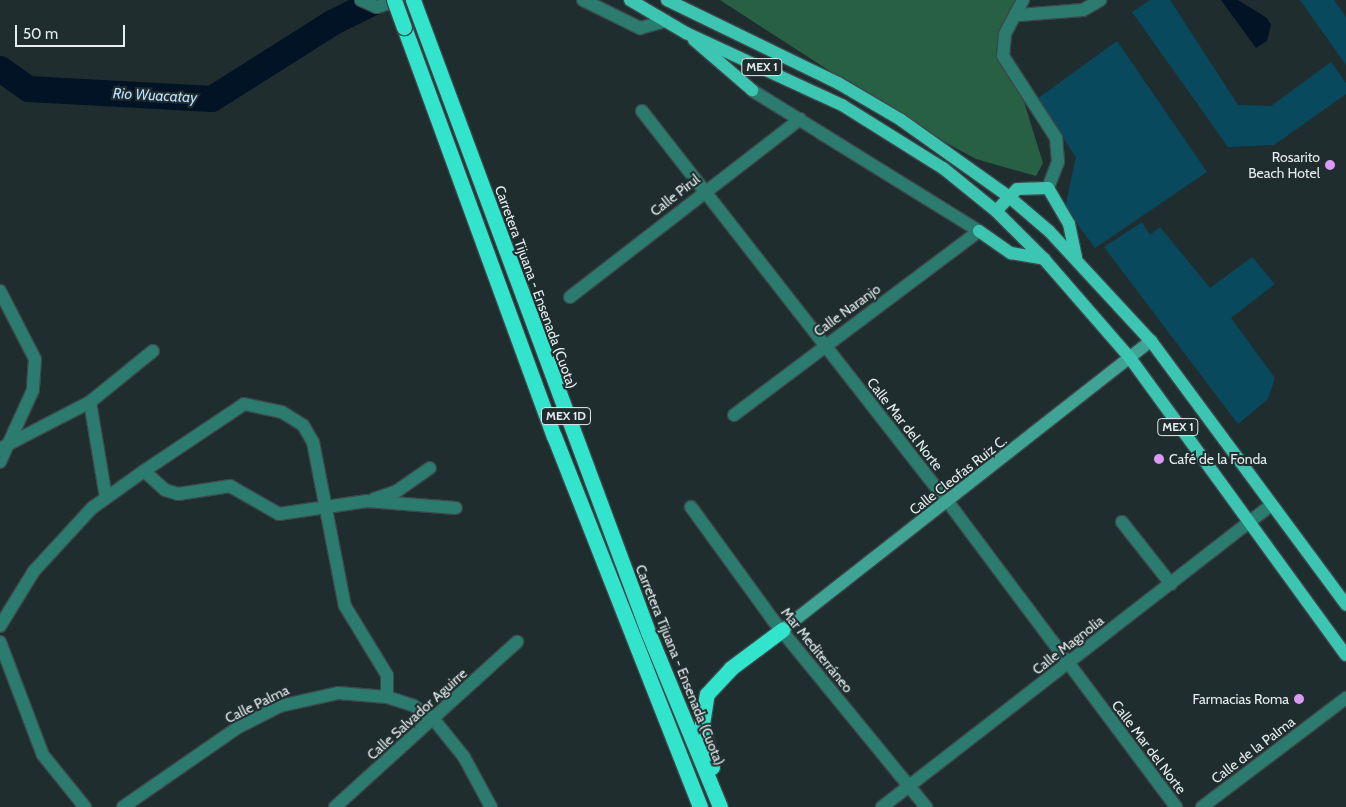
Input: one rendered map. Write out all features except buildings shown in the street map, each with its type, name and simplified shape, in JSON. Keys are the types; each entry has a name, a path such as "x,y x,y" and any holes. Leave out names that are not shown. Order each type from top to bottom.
{"highway":[{"name":"MEX 1D","path":"394,0 554,436 700,807"},
{"name":"Carretera Tijuana - Ensenada (Cuota)","path":"413,0 610,531 721,807"},
{"path":"721,807 703,732 704,701 719,679 782,630"}],"main road":[{"name":"MEX 1","path":"630,0 686,32 842,105 942,168 996,211 1044,259 1130,358 1247,524 1346,655"},
{"name":"MEX 1","path":"667,0 838,82 901,120 1008,196 1076,257 1151,341 1346,605"},
{"path":"686,32 752,90"},
{"path":"996,211 1008,196 1026,186 1048,188 1069,224 1076,257"},
{"path":"979,231 1011,253 1044,259"},
{"name":"Calle Cleofas Ruiz C.","path":"782,630 948,502 1151,341"}],"street":[{"path":"361,0 378,7 398,0"},
{"path":"582,0 640,28 666,21"},
{"path":"1023,0 1019,15 1004,34 1003,56 1056,138 1058,162 1048,188"},
{"path":"1019,15 1083,10 1100,0"},
{"path":"752,90 979,231"},
{"name":"Calle Mar del Norte","path":"642,111 948,502 1176,807"},
{"name":"Calle Pirul","path":"570,297 703,191 800,119"},
{"name":"Calle Naranjo","path":"734,416 824,345 979,231"},
{"path":"0,291 35,360 33,390 5,446 0,462"},
{"path":"5,446 90,402 153,351"},
{"path":"90,402 106,498"},
{"path":"0,626 34,571 106,498 235,408 253,404 282,412 309,433 345,606 386,675 386,697"},
{"path":"144,471 165,490 178,494 230,486 279,514 367,501 397,491 430,468"},
{"path":"367,501 456,508"},
{"name":"Calle Magnolia","path":"882,807 1068,665 1272,505"},
{"name":"Mar Mediterráneo","path":"691,507 782,630 926,807"},
{"path":"1122,522 1171,584"},
{"path":"0,642 43,755 84,807"},
{"name":"Calle Salvador Aguirre","path":"335,807 435,721 517,642"},
{"name":"Calle Palma","path":"123,807 238,728 280,706 338,693 386,697 414,706 435,721 464,757 492,807"},
{"name":"Calle de la Palma","path":"1202,807 1346,698"}],"green space":[{"path":"720,0 1024,0 1003,34 1043,163 1036,176 976,159 915,126"}],"water":[{"path":"1221,0 1238,0 1267,18 1271,25 1267,41 1256,48"}],"waterway":[{"name":"Rio Wuacatay","path":"0,69 29,89 212,99 334,22 378,0"}],"place":[{"name":"Rosarito Beach Hotel","path":"1330,165"},
{"name":"Café de la Fonda","path":"1159,459"},
{"name":"Farmacias Roma","path":"1299,699"}]}
